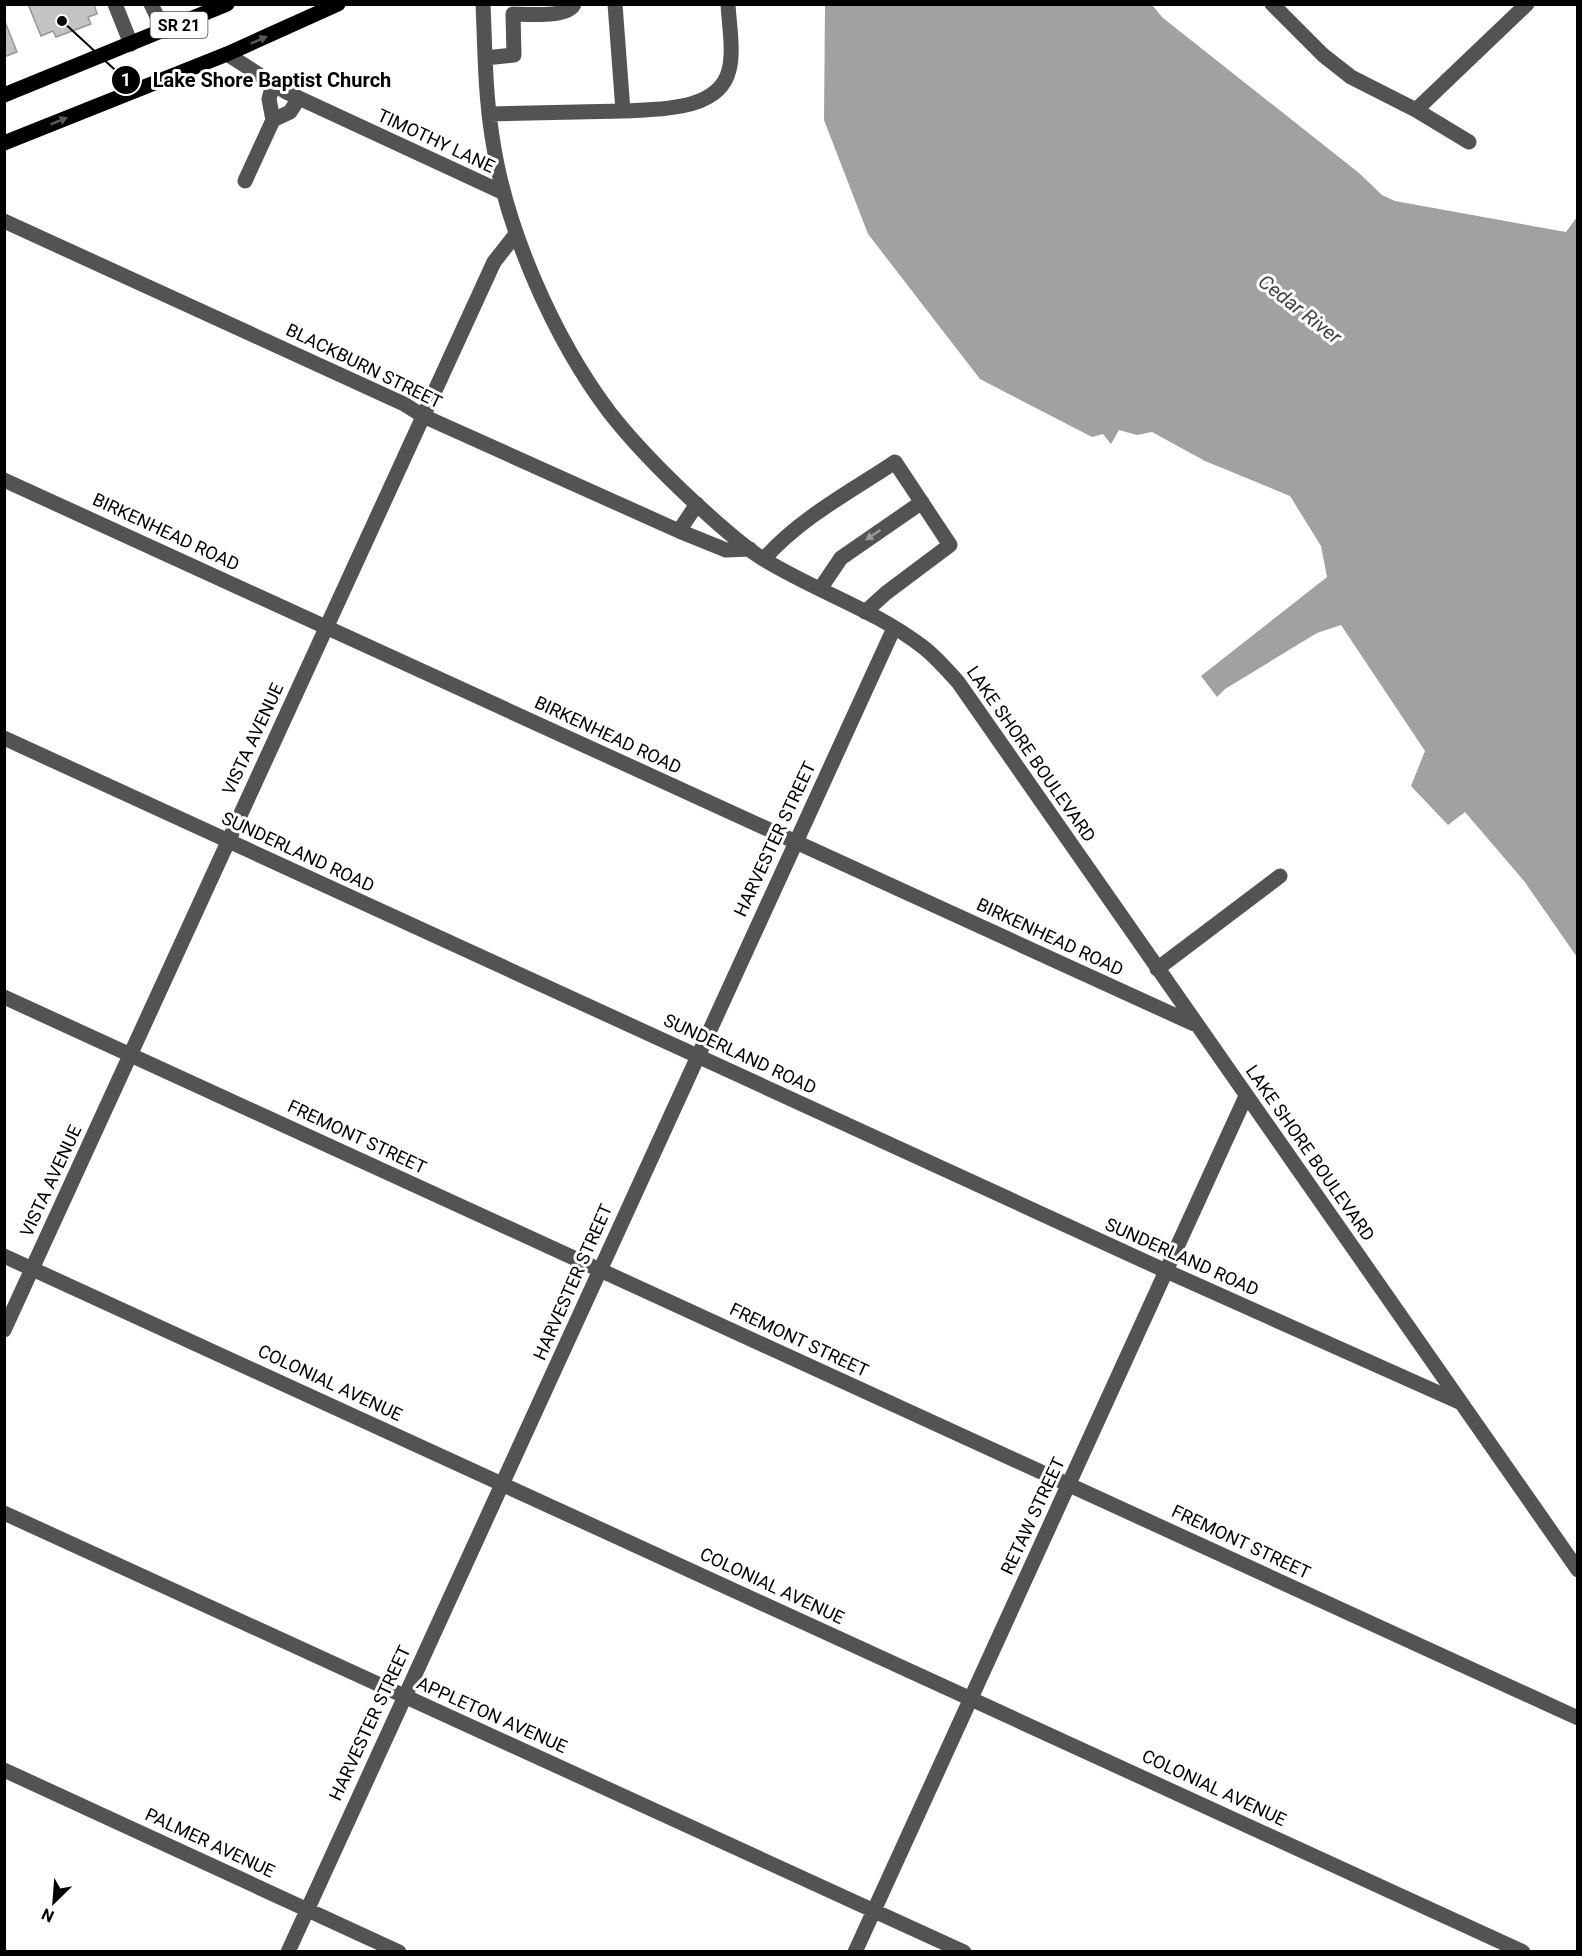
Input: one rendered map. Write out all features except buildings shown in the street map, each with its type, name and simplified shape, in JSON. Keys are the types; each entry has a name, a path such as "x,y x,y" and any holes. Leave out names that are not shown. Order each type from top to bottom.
{"main road":[{"name":"SR 21","path":"4,95 164,31 196,11 227,4"},
{"name":"SR 21","path":"4,143 227,54 338,4"}],"street":[{"path":"115,4 131,44"},
{"path":"151,4 164,31"},
{"name":"LAKE SHORE BOULEVARD","path":"483,4 492,136 504,193 516,234 556,324 586,378 634,442 662,472 728,533 764,559 894,627 923,647 958,682 1578,1570"},
{"path":"485,57 514,55 513,9 540,15 568,12 574,4"},
{"path":"615,4 623,111"},
{"path":"490,114 623,111 682,107 705,99 724,82 729,71 728,4"},
{"path":"1272,4 1323,55 1351,76 1416,110 1469,142"},
{"path":"1416,110 1527,4"},
{"name":"TIMOTHY LANE","path":"227,54 299,98 504,193"},
{"path":"245,181 273,120 269,99 273,84"},
{"path":"273,120 290,112 299,98"},
{"name":"BLACKBURN STREET","path":"4,221 404,404 423,416 679,531 726,550 750,549"},
{"name":"VISTA AVENUE","path":"4,1330 494,262 516,234"},
{"path":"764,559 800,524 895,462 950,545 886,593 865,612"},
{"name":"BIRKENHEAD ROAD","path":"4,480 1196,1025"},
{"path":"820,589 841,558 922,502"},
{"path":"679,531 697,504"},
{"name":"HARVESTER STREET","path":"288,1952 894,627"},
{"name":"SUNDERLAND ROAD","path":"4,738 1166,1271 1460,1403"},
{"path":"1157,969 1280,876"},
{"name":"FREMONT STREET","path":"4,997 1578,1718"},
{"name":"RETAW STREET","path":"855,1952 1246,1096"},
{"name":"COLONIAL AVENUE","path":"4,1256 1523,1952"},
{"name":"APPLETON AVENUE","path":"4,1513 964,1952"},
{"name":"PALMER AVENUE","path":"4,1770 399,1952"}],"water":[{"name":"Cedar River","path":"825,5 1152,5 1163,18 1359,173 1382,195 1395,201 1566,232 1577,217 1577,957 1524,881 1465,812 1448,825 1411,786 1425,751 1341,625 1317,633 1225,689 1217,697 1201,676 1327,577 1321,546 1290,496 1205,461 1152,432 1137,435 1119,430 1111,444 1103,434 1092,437 980,379 868,234 824,120"}],"place":[{"name":"Lake Shore Baptist Church","path":"62,21"}]}
